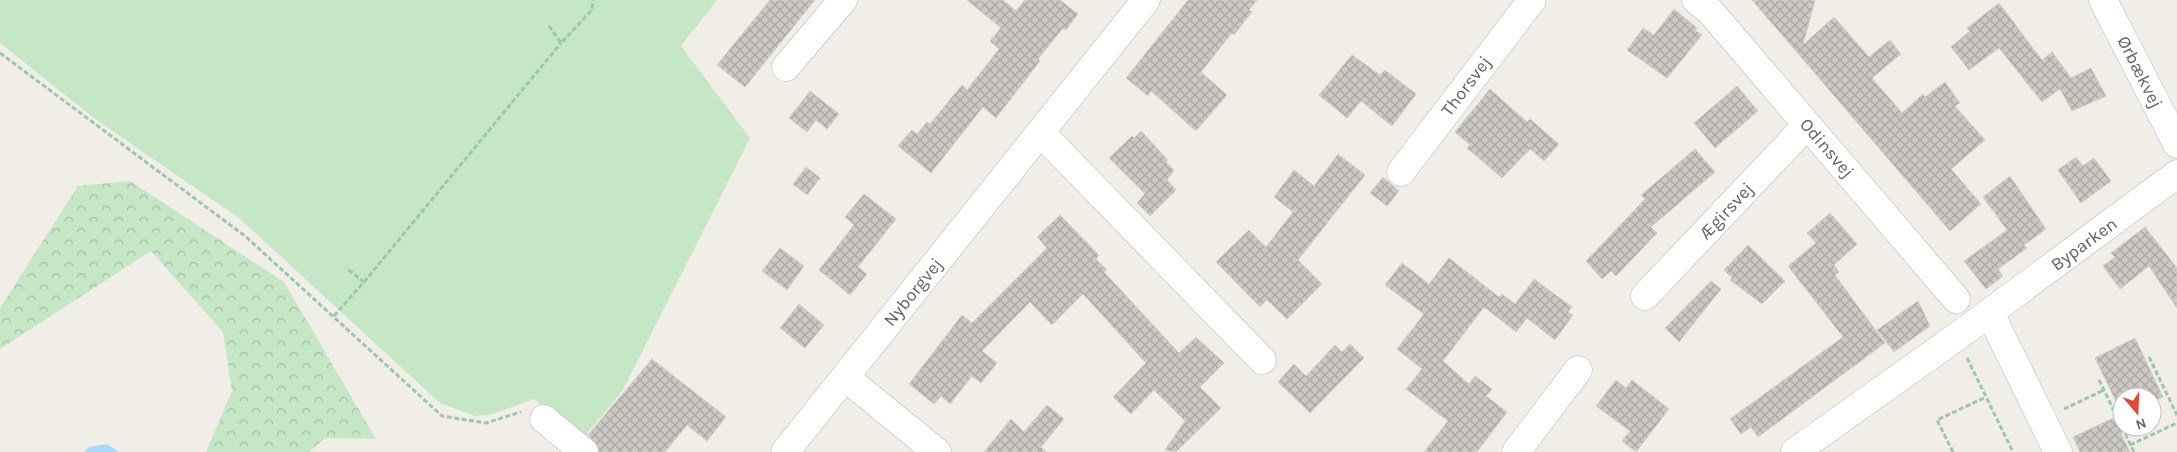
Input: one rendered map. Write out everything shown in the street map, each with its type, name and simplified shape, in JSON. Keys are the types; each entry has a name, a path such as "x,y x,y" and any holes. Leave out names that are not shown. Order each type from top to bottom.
{"street":[{"path":"786,67 843,0"},
{"name":"Nyborgvej","path":"785,452 1146,0"},
{"name":"Thorsvej","path":"1401,172 1532,0"},
{"name":"Odinsvej","path":"1696,0 1710,11 1956,299"},
{"name":"Ørbækvej","path":"2103,0 2177,144"},
{"name":"Ægirsvej","path":"1645,296 1807,125"},
{"path":"1041,133 1262,360"},
{"name":"Byparken","path":"1795,452 1990,313 2177,174"},
{"path":"1990,313 2058,452"},
{"path":"1516,452 1578,370"},
{"path":"845,377 937,452"},
{"path":"544,418 584,452"}],"path":[{"path":"334,316 561,43 592,10 593,0"},
{"path":"548,26 561,43"},
{"path":"0,53 246,236 442,416 486,423 525,410 544,418"},
{"path":"346,268 364,282"},
{"path":"1966,330 1967,358 2013,452"},
{"path":"2149,357 2177,415"},
{"path":"2099,380 2134,452"},
{"path":"2056,413 2104,390"},
{"path":"1953,452 1937,420 1986,397"},
{"path":"2130,445 2177,423"}],"green space":[{"path":"0,0 717,0 681,46 750,138 623,390 581,441 534,399 493,414 475,416 440,403 239,218 95,119 0,43"},
{"path":"130,181 284,282 376,439 325,438 309,452 206,452 232,391 223,332 151,251 0,349 0,308 78,186"}],"water":[{"path":"107,444 119,452 84,452 89,447"}],"building":[{"path":"770,0 815,0 745,87 717,65"},
{"path":"967,0 1003,0 1016,11 1025,0 1060,0 1078,14 1066,30 1063,28 1038,59 1040,61 996,118 983,107 931,173 898,146 912,130 917,134 927,122 930,124 962,85 967,90 999,49 990,41 1001,28"},
{"path":"1188,0 1257,0 1249,10 1252,12 1234,35 1232,33 1201,72 1227,95 1196,131 1151,91 1148,96 1126,78"},
{"path":"1752,0 1815,0 1803,45 1834,17 1869,57 1890,40 1901,54 1872,78 1902,113 1923,94 1925,97 1945,82 1960,103 1955,106 1985,140 1951,169 1981,204 1950,231"},
{"path":"1999,3 2042,60 2052,52 2071,78 2091,68 2106,96 2072,111 2060,89 2042,102 1999,48 1969,70 1951,47 1970,31 1967,28"},
{"path":"1674,9 1697,28 1695,30 1702,35 1667,78 1627,50 1643,28 1654,35"},
{"path":"1352,55 1380,75 1385,70 1416,94 1392,126 1361,101 1347,118 1319,95"},
{"path":"1737,86 1758,111 1715,148 1694,123"},
{"path":"1490,89 1527,122 1530,119 1559,144 1544,161 1530,149 1502,178 1467,148 1470,145 1455,132"},
{"path":"810,91 839,114 827,129 816,120 807,132 789,118"},
{"path":"1141,131 1168,160 1166,162 1174,170 1167,180 1176,190 1150,216 1137,203 1145,194 1109,158 1132,136 1134,138"},
{"path":"1695,149 1715,172 1651,227 1657,233 1616,276 1611,271 1602,279 1586,261 1645,199 1641,195"},
{"path":"1338,154 1365,175 1298,260 1322,284 1287,319 1267,300 1260,307 1216,262 1249,230 1266,247 1293,212 1274,197 1294,170 1314,186"},
{"path":"2076,157 2083,166 2094,158 2111,181 2081,203 2058,170"},
{"path":"806,167 820,178 807,195 793,184"},
{"path":"2010,176 2046,229 2024,245 2027,248 1998,269 2003,276 1986,289 1964,261 2007,230 1983,197"},
{"path":"1383,177 1399,191 1387,206 1370,193"},
{"path":"864,194 896,219 858,267 867,274 850,295 819,270 854,225 845,217"},
{"path":"1830,213 1857,244 1834,265 1839,272 1835,275 1885,343 1758,437 1751,427 1741,434 1730,419 1843,337 1788,266 1816,243 1807,233"},
{"path":"1060,215 1099,255 1096,259 1107,270 1104,272 1179,353 1196,337 1224,363 1200,387 1221,408 1176,452 1165,450 1185,421 1154,390 1131,414 1113,397 1146,363 1083,294 1052,325 1030,302 982,351 997,363 981,383 972,376 950,404 941,396 934,404 909,384 962,315 972,323 1047,248 1037,237"},
{"path":"2145,227 2177,268 2177,308 2149,266 2120,289 2103,266 2115,257 2111,253"},
{"path":"1748,245 1785,281 1762,304 1730,280 1732,278 1724,270"},
{"path":"780,248 804,266 787,290 762,271"},
{"path":"1449,258 1499,297 1502,294 1515,304 1534,279 1572,307 1568,312 1573,315 1555,340 1527,318 1516,332 1484,307 1443,361 1469,384 1475,376 1492,389 1486,396 1507,412 1477,452 1424,452 1448,421 1406,389 1422,369 1397,349 1424,314 1385,285 1402,263 1429,284"},
{"path":"1711,281 1721,289 1679,342 1665,328"},
{"path":"1918,301 1930,326 1894,352 1877,330"},
{"path":"799,304 824,325 805,348 780,328"},
{"path":"2135,338 2158,387 2112,387 2112,393 2095,358"},
{"path":"1350,344 1364,358 1310,413 1278,382 1294,364 1306,376 1335,345 1342,352"},
{"path":"652,359 726,417 707,441 687,425 665,452 599,452 598,446 588,435"},
{"path":"1616,380 1626,388 1632,380 1669,409 1636,452 1622,441 1630,431 1596,406"},
{"path":"1047,405 1064,419 1041,447 1046,452 984,452 1011,419 1024,432"},
{"path":"2112,419 2112,437 2122,437 2130,452 2080,452 2073,437"}]}
